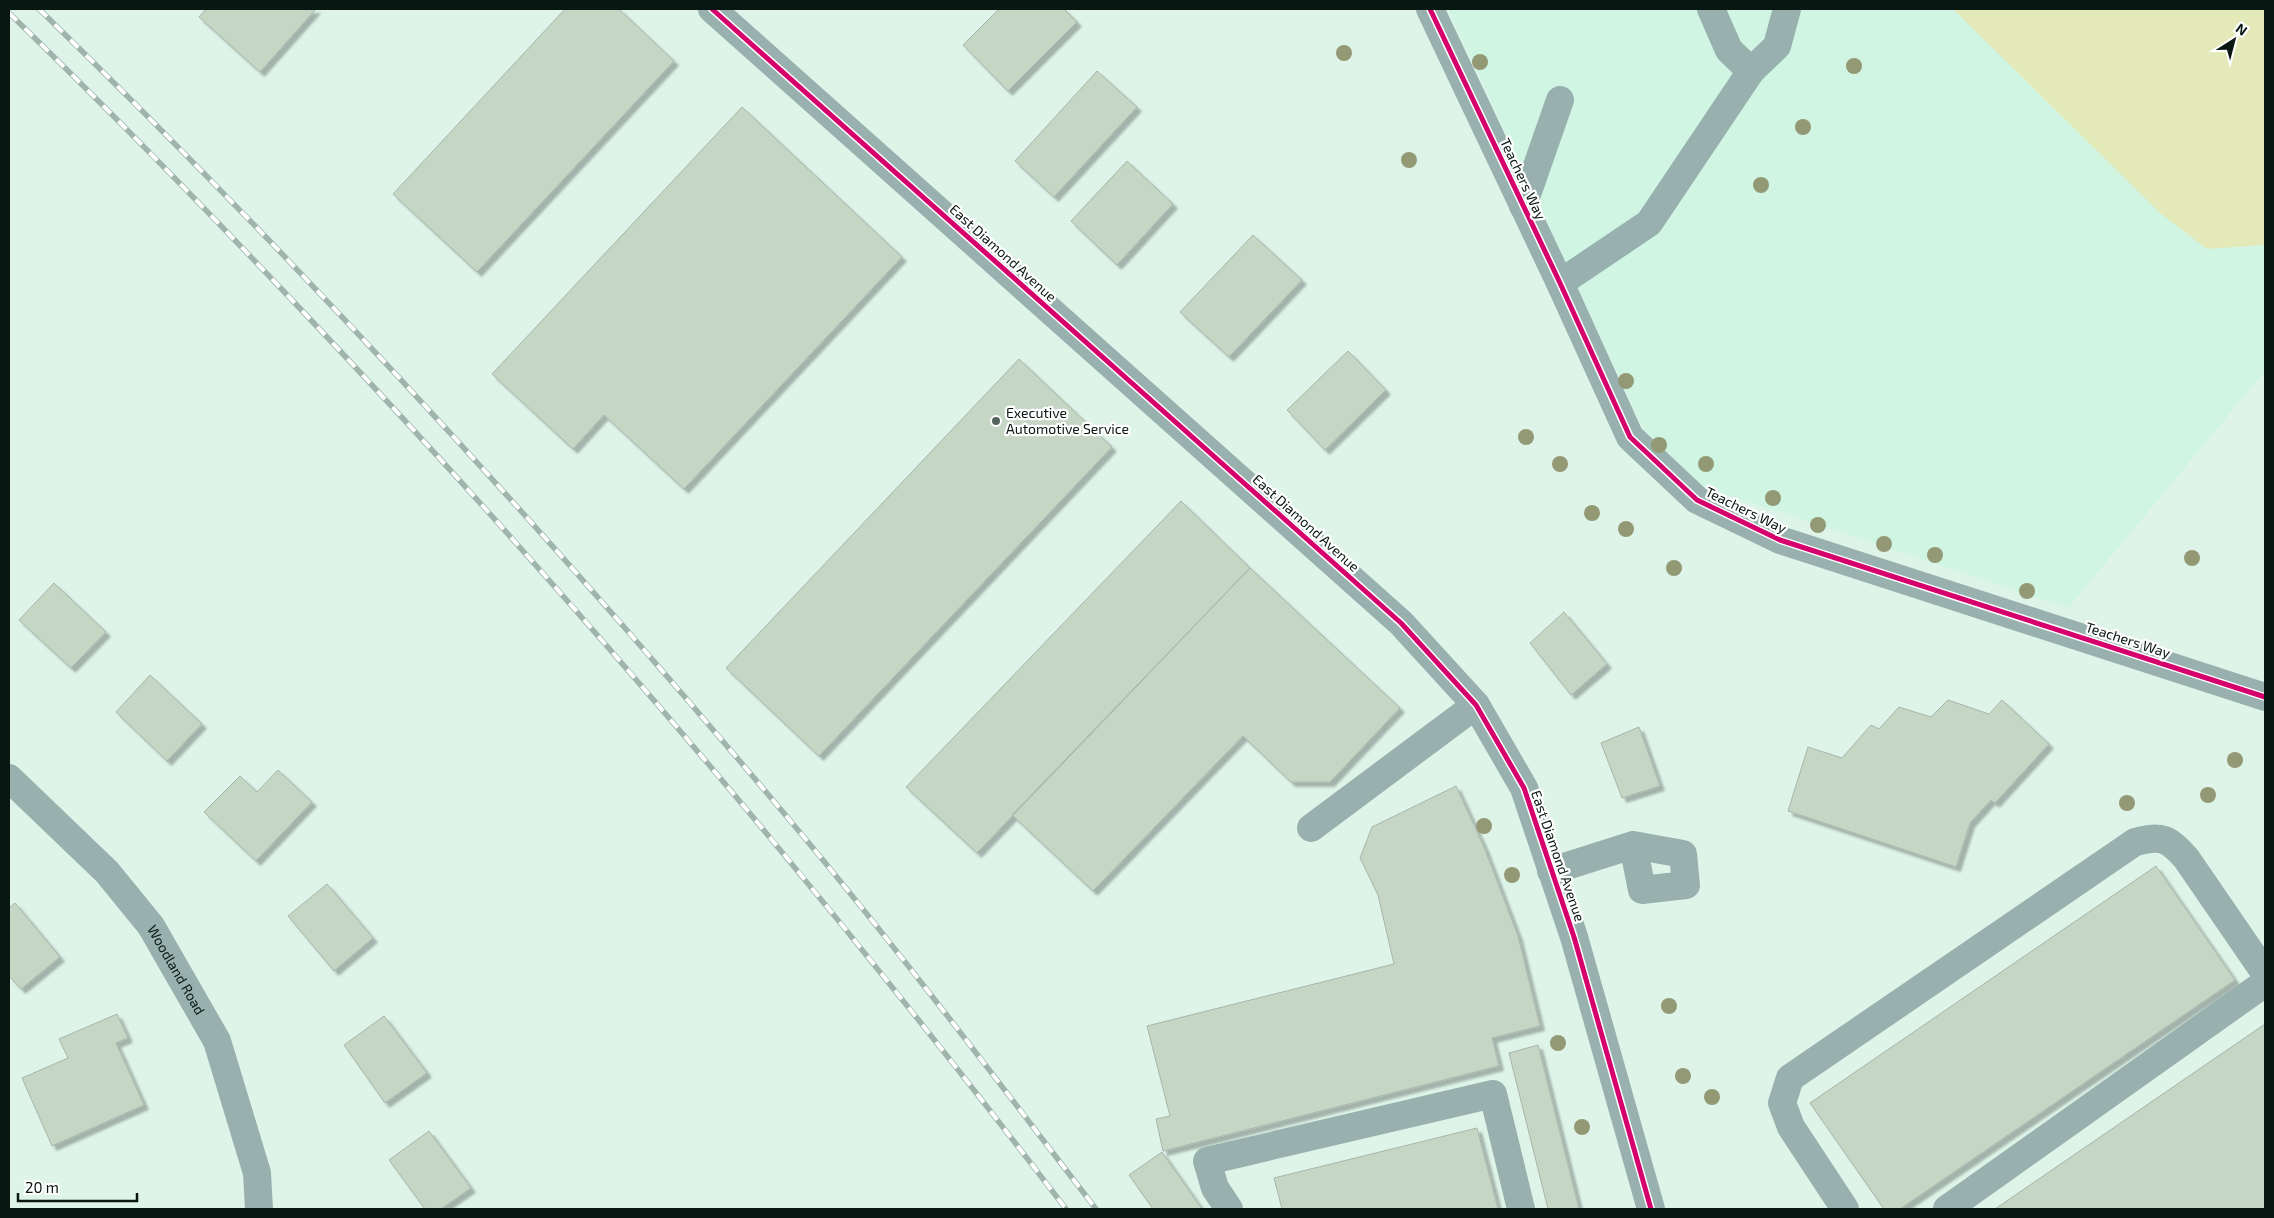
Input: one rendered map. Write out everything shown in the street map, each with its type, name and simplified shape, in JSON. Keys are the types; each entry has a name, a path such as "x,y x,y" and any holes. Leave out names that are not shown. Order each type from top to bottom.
{"street":[{"name":"East Diamond Avenue","path":"712,9 1401,623 1476,705 1524,788 1574,937 1651,1209"},
{"name":"Teachers Way","path":"1430,9 1560,283 1630,437 1697,500 1780,540 2265,696"},
{"path":"1711,9 1729,50 1750,71"},
{"path":"1560,283 1649,223 1750,71 1777,46 1787,9"},
{"path":"1523,206 1560,100"},
{"path":"1311,828 1476,705"},
{"name":"Woodland Road","path":"9,778 107,872 151,926 217,1041 257,1173 259,1209"},
{"path":"1844,1209 1791,1127 1782,1103 1790,1078 2135,842 2153,837 2171,841 2186,858 2265,973"},
{"path":"1551,871 1633,845"},
{"path":"1947,1209 2265,983"},
{"path":"1229,1209 1215,1188 1207,1161 1493,1094 1521,1209"}],"shaded area":[{"path":"1448,9 2265,9 2265,371 2068,608 1704,487 1644,430"},
{"path":"1953,9 2265,9 2265,245 2207,249 2161,214"}],"building":[{"path":"206,9 316,9 260,72 199,17"},
{"path":"565,9 619,9 674,61 477,272 393,194"},
{"path":"999,9 1064,9 1077,22 1008,91 963,45"},
{"path":"1097,71 1137,107 1054,197 1015,161"},
{"path":"742,107 902,257 684,489 604,415 573,449 492,374"},
{"path":"1127,161 1173,204 1117,265 1071,221"},
{"path":"1253,235 1302,280 1229,357 1180,312"},
{"path":"1348,351 1386,390 1325,450 1287,410"},
{"path":"1019,359 1112,447 819,756 726,668"},
{"path":"1181,501 1250,568 977,853 906,787"},
{"path":"1250,568 1400,708 1330,782 1291,782 1243,736 1093,891 1012,815"},
{"path":"54,583 106,632 71,668 19,620"},
{"path":"1564,612 1607,664 1571,695 1530,643"},
{"path":"150,675 202,724 167,761 116,712"},
{"path":"1948,700 1989,714 2002,700 2049,744 1995,803 1991,800 1970,823 1956,867 1788,811 1808,747 1842,758 1871,725 1879,729 1899,707 1931,717"},
{"path":"1639,727 1660,786 1622,798 1601,743"},
{"path":"278,770 312,802 256,861 204,812 240,776 257,792"},
{"path":"1456,786 1484,847 1518,936 1540,1026 1492,1038 1499,1066 1163,1151 1156,1119 1170,1116 1147,1026 1394,964 1378,895 1360,858 1372,827"},
{"path":"2156,866 2235,980 1900,1209 1884,1209 1810,1103"},
{"path":"327,884 373,938 334,971 288,916"},
{"path":"15,903 60,957 21,989 9,976 9,908"},
{"path":"117,1014 128,1038 116,1043 144,1105 52,1146 22,1078 68,1058 59,1039"},
{"path":"384,1016 427,1073 385,1103 344,1045"},
{"path":"2265,1024 2265,1209 1995,1209"},
{"path":"1538,1045 1579,1209 1548,1209 1509,1053"},
{"path":"1477,1128 1498,1209 1282,1209 1274,1178"},
{"path":"429,1131 471,1188 441,1209 425,1209 389,1160"},
{"path":"1162,1152 1202,1209 1153,1209 1129,1175"}],"railway":[{"path":"39,9 238,208 335,310 432,413 620,622 841,882 1096,1209"},
{"path":"9,13 222,226 393,408 593,630 787,858 1066,1209"}],"cycle path":[{"path":"712,9 1401,623 1476,705 1524,788 1574,937 1651,1209"},
{"path":"1430,9 1560,283 1630,437 1697,500 1780,540 2265,697"}],"place":[{"name":"Executive Automotive Service","path":"996,421"}]}
